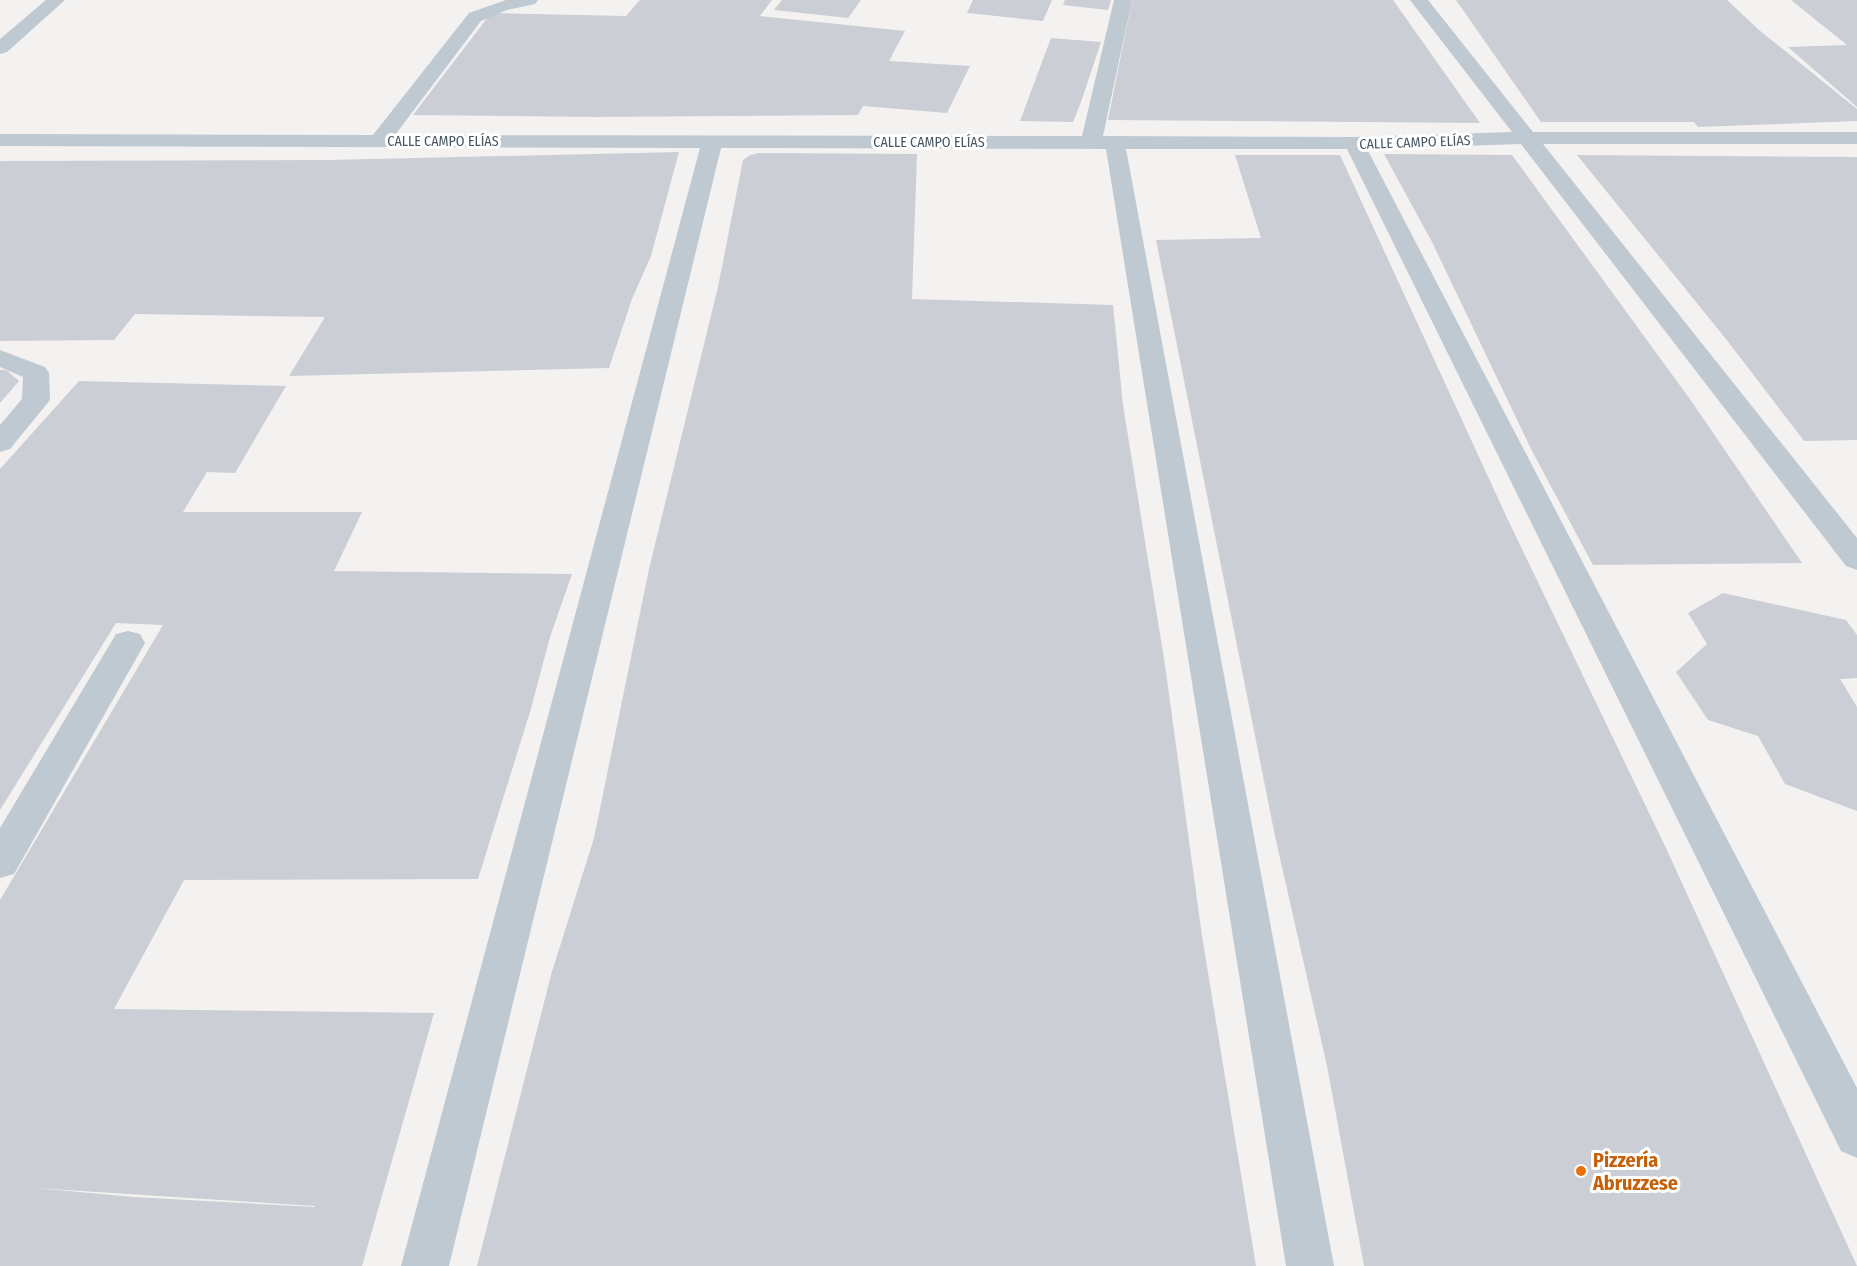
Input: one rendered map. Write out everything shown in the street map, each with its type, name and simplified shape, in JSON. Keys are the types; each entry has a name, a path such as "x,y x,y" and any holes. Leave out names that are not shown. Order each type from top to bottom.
{"street":[{"path":"0,48 56,0"},
{"path":"379,141 475,17 492,9 529,0"},
{"path":"1123,0 1103,142 1310,1266"},
{"path":"1419,0 1857,559"},
{"name":"CALLE CAMPO ELÍAS","path":"0,140 1354,143 1529,138 1857,138"},
{"path":"425,1266 712,142"},
{"path":"1354,143 1857,1135"},
{"path":"0,358 36,373 36,400 0,443"},
{"path":"0,862 128,643"}],"building":[{"path":"640,0 772,0 760,16 905,31 889,61 970,66 947,113 863,106 858,115 595,117 413,115 491,13 626,16"},
{"path":"782,0 861,0 848,18 774,10"},
{"path":"973,0 1052,0 1043,21 967,13"},
{"path":"1065,0 1111,0 1108,10 1063,5"},
{"path":"1132,0 1393,0 1480,123 1108,120"},
{"path":"1456,0 1727,0 1759,30 1857,109 1857,121 1698,127 1694,122 1541,122"},
{"path":"1791,0 1857,0 1857,107 1788,47 1847,45"},
{"path":"1051,38 1101,42 1081,102 1073,122 1020,121"},
{"path":"679,152 651,256 632,299 609,368 289,376 325,317 135,314 114,340 0,341 0,161 330,160"},
{"path":"759,153 917,154 912,299 1113,305 1123,405 1165,665 1202,936 1256,1266 477,1266 551,975 594,838 649,569 718,287 743,160"},
{"path":"1384,154 1512,155 1692,402 1802,563 1593,565 1531,449 1432,242"},
{"path":"1235,155 1340,155 1508,520 1666,848 1857,1266 1364,1266 1327,1066 1275,836 1156,240 1261,238"},
{"path":"1577,155 1857,157 1857,440 1804,441 1726,339"},
{"path":"0,370 6,370 19,381 0,403"},
{"path":"79,381 286,386 235,473 207,472 183,512 362,512 334,571 572,574 550,637 530,712 478,879 184,880 114,1009 434,1013 362,1266 0,1266 0,900 163,625 116,623 0,810 0,469","holes":["35,1188 315,1206 134,1197"]},
{"path":"1723,593 1846,620 1857,635 1857,678 1840,679 1857,707 1857,811 1785,784 1758,736 1708,720 1676,672 1707,644 1688,613"}],"place":[{"name":"Pizzería Abruzzese","path":"1581,1171"}]}
